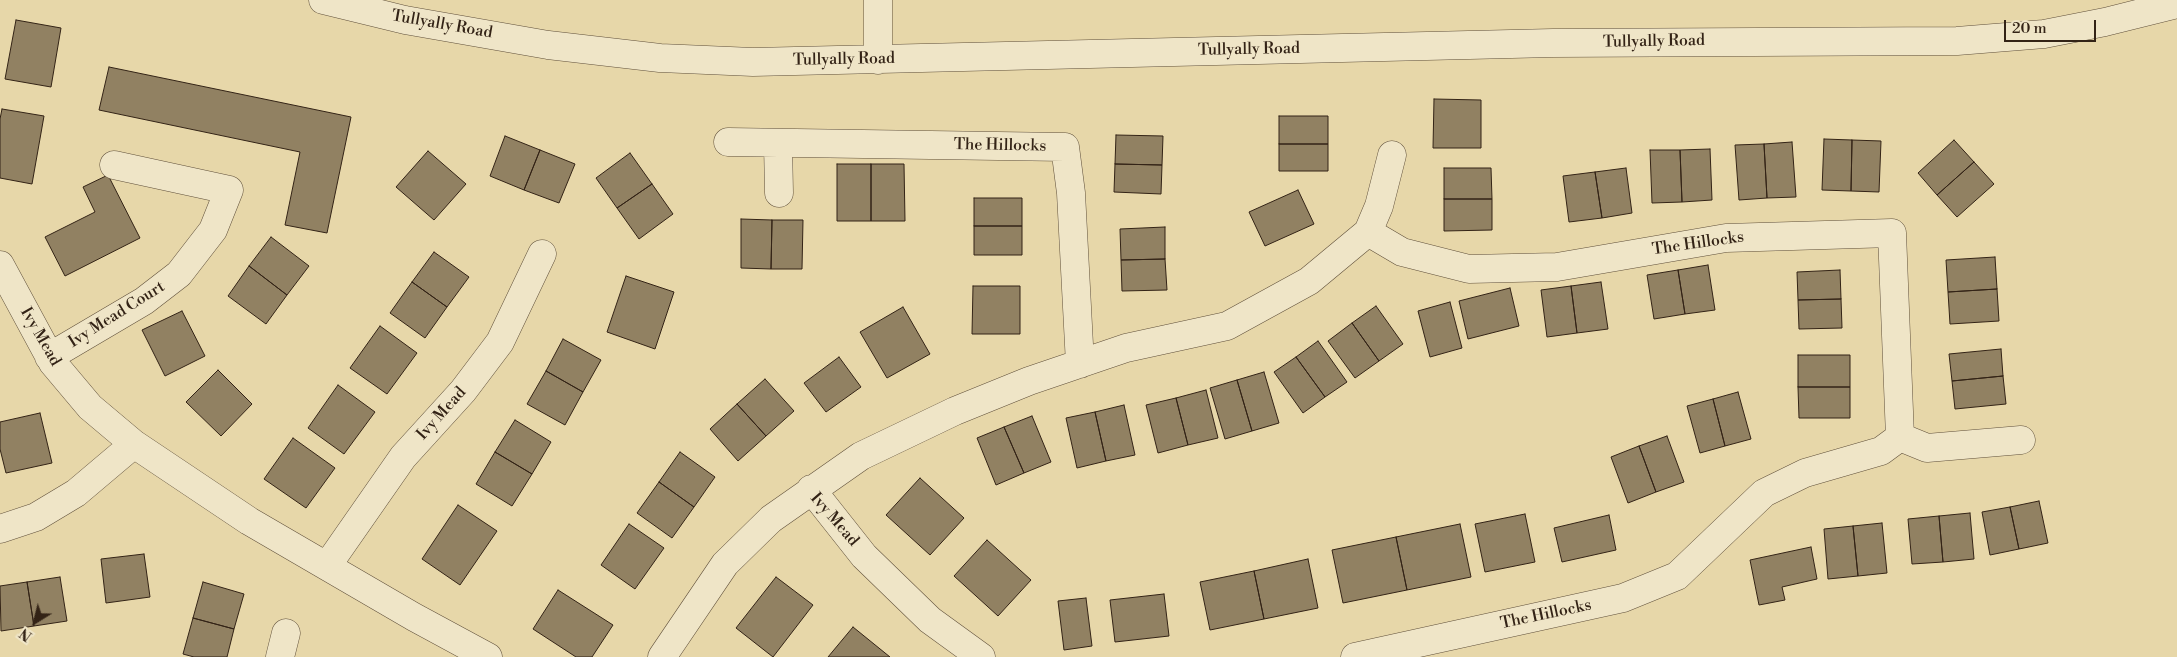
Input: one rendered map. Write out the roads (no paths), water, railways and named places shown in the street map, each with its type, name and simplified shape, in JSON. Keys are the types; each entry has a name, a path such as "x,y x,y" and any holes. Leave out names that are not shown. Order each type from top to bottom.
{"street":[{"name":"Tullyally Road","path":"322,0 405,20 548,45 660,58 753,62 1554,43 1957,41 2044,34 2105,22 2177,4"},
{"path":"878,0 878,60"},
{"name":"The Hillocks","path":"728,142 1065,147 1071,193 1080,364"},
{"path":"778,143 779,193"},
{"path":"810,489 861,456 956,410 1029,381 1126,348 1227,326 1309,281 1368,232 1379,206 1392,155"},
{"name":"Ivy Mead Court","path":"49,357 144,301 179,274 212,230 229,190 114,165"},
{"name":"The Hillocks","path":"1355,657 1624,598 1678,576 1764,493 1805,474 1881,451 1900,438 1892,233 1726,238 1556,267 1470,269 1402,252 1368,232"},
{"name":"Ivy Mead","path":"327,566 403,457 463,391 500,342 542,254"},
{"name":"Ivy Mead","path":"0,265 49,357 90,407 134,444 249,521 414,617 488,657"},
{"path":"1900,438 1927,448 2021,440"},
{"path":"0,529 36,517 76,494 134,444"},
{"name":"Ivy Mead","path":"662,657 725,564 771,519 810,489 864,556 930,620 981,657"}]}
